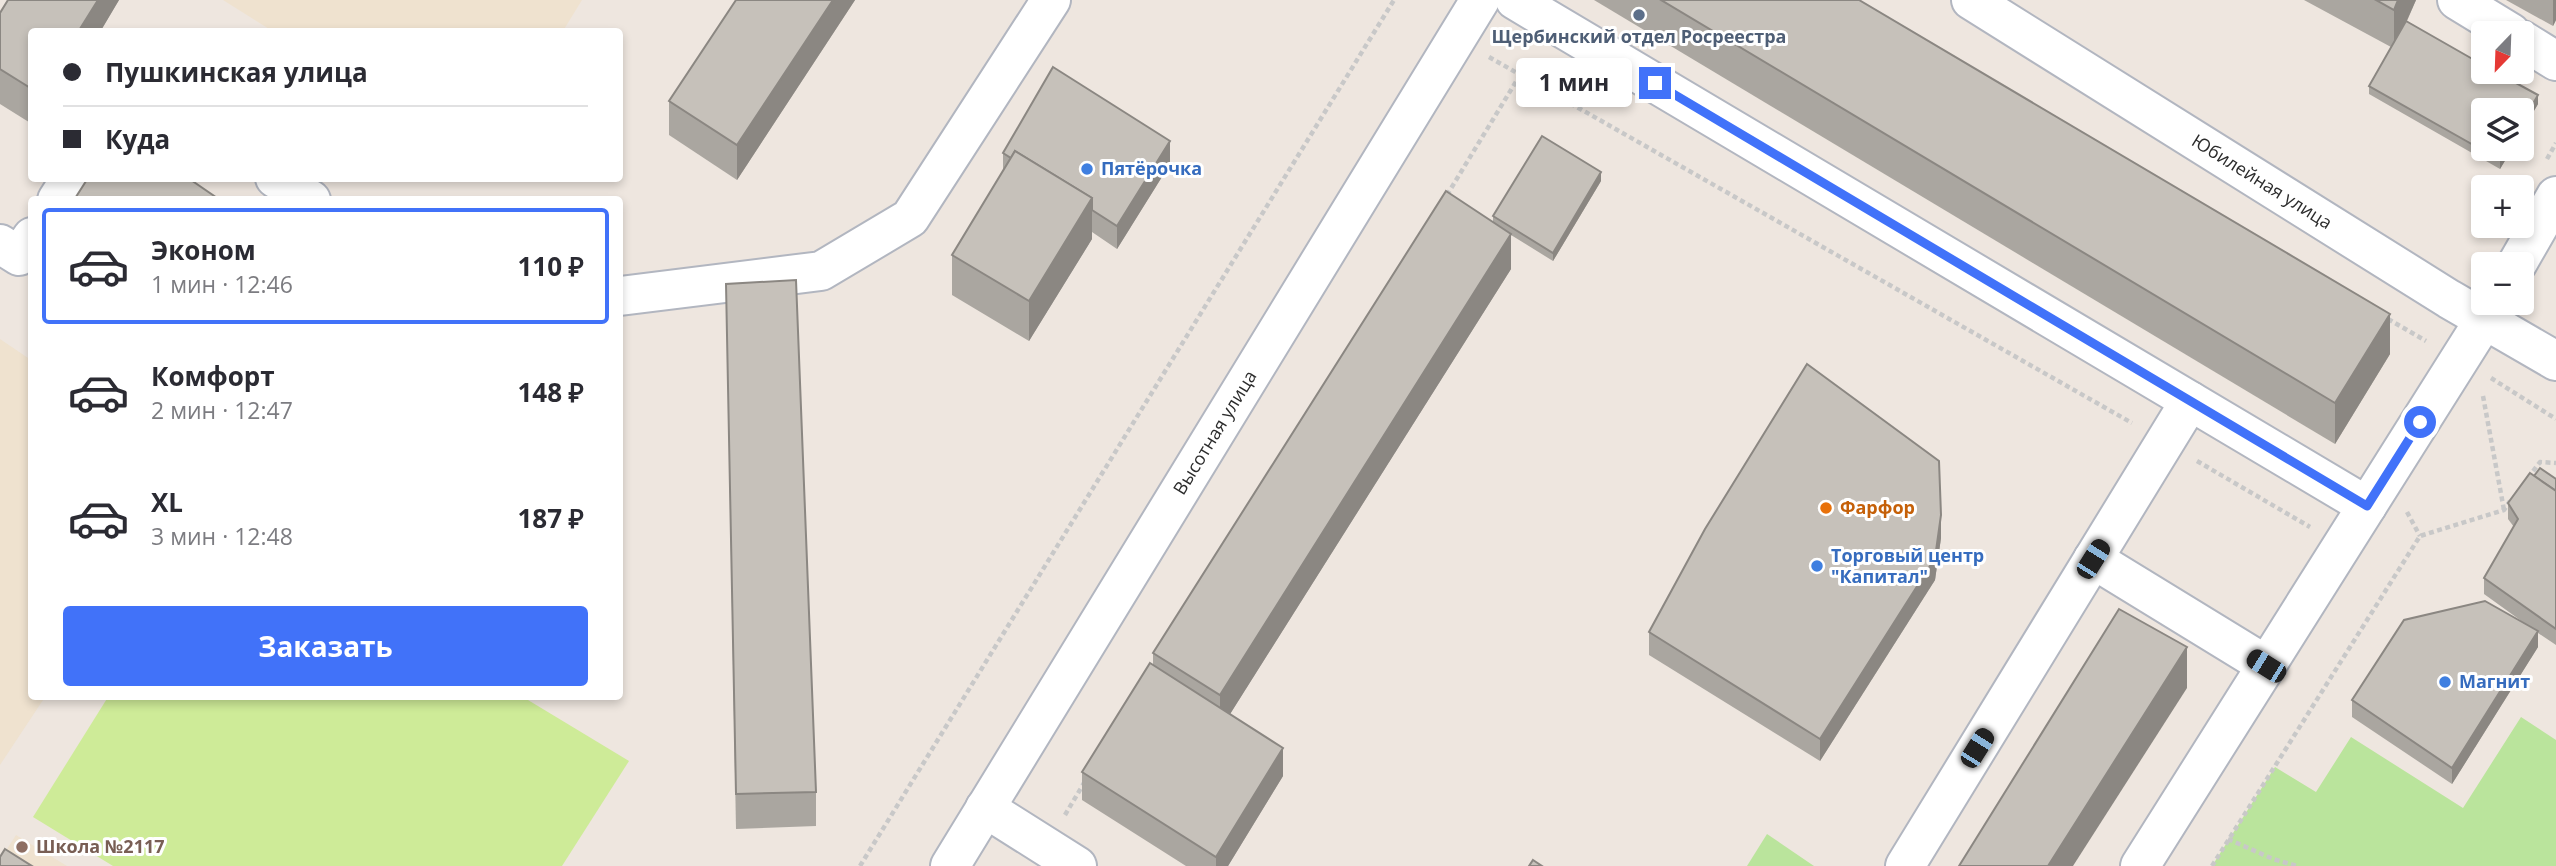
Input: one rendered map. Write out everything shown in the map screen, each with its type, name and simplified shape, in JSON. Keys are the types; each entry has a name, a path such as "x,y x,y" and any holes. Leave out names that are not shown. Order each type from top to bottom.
{"street":[{"path":"623,296 821,271 910,218 1051,0"},
{"name":"Высотная улица","path":"950,866 1480,0"},
{"path":"1515,0 2190,401 2384,504"},
{"path":"2457,0 2491,21"},
{"name":"Юбилейная улица","path":"1992,6 2438,292 2471,304"},
{"path":"2534,47 2556,61"},
{"path":"281,182 304,196"},
{"path":"2524,252 2556,196"},
{"path":"0,244 19,256 28,243"},
{"path":"2140,866 2342,546 2384,504 2469,365 2488,315"},
{"name":"Юбилейная улица","path":"2495,315 2556,360"},
{"path":"1905,866 2190,401"},
{"path":"2093,559 2266,666"},
{"path":"985,808 1077,866"}],"path":[{"path":"860,866 1394,0"},
{"path":"1456,38 2165,442 2342,546"},
{"path":"1440,206 1520,75"},
{"path":"2378,314 2469,365 2556,419"},
{"path":"2469,365 2504,510"},
{"path":"2526,481 2540,462 2556,463"},
{"path":"2212,866 2420,536 2504,510 2511,500"},
{"path":"2384,504 2420,536"},
{"path":"1046,846 1090,775"},
{"path":"2228,839 2273,859 2297,866"}],"shaded area":[{"path":"223,0 582,0 565,28 268,28"},
{"path":"0,339 28,358 28,700 43,700 0,765"},
{"name":"Школа №2117","path":"16,835 67,866 0,866 0,860"}],"green space":[{"path":"106,700 528,700 629,761 562,866 113,866 33,817"},
{"path":"2521,717 2556,740 2556,866 2212,866 2275,767 2316,792 2351,737 2463,808"},
{"path":"1767,834 1814,866 1747,866"}],"building":[{"path":"8,0 98,0 80,28 28,28 28,86 0,69 0,13"},
{"path":"736,0 833,0 737,145 669,101"},
{"path":"1661,0 1859,0 2390,314 2335,403"},
{"path":"2376,0 2398,0 2394,10"},
{"path":"2406,21 2471,58 2471,84 2518,84 2538,95 2534,102 2534,98 2471,98 2471,144 2369,86"},
{"name":"Пятёрочка","path":"1053,67 1170,141 1117,226 1092,210 1092,198 1015,151 1011,158 1003,153"},
{"path":"1542,136 1601,172 1553,253 1493,216"},
{"path":"1015,151 1092,198 1029,301 952,255"},
{"path":"85,182 194,182 214,196 77,196"},
{"path":"1446,191 1511,234 1220,695 1153,653"},
{"path":"796,280 816,792 736,794 726,284"},
{"name":"Торговый центр \"Капитал\"","path":"1807,364 1939,461 1941,515 1935,558 1820,739 1649,632 1705,529"},
{"path":"2540,468 2556,479 2556,491 2534,476"},
{"path":"2530,473 2556,491 2556,629 2484,578 2518,519 2508,503"},
{"name":"Магнит","path":"2485,601 2538,631 2452,768 2352,700 2404,620"},
{"path":"2119,609 2187,647 2048,866 1959,866"},
{"path":"1150,663 1283,748 1216,857 1082,772"},
{"path":"5,849 32,866 0,866 0,857"},
{"path":"1533,860 1542,866 1529,866"}],"place":[{"name":"Щербинский отдел Росреестра","path":"1639,15"},
{"name":"Пятёрочка","path":"1087,169"},
{"name":"Фарфор","path":"1826,508"},
{"name":"Торговый центр \"Капитал\"","path":"1817,566"},
{"name":"Магнит","path":"2445,682"},
{"name":"Школа №2117","path":"22,847"}],"route":[{"path":"1655,83 2367,506 2420,422"}]}
